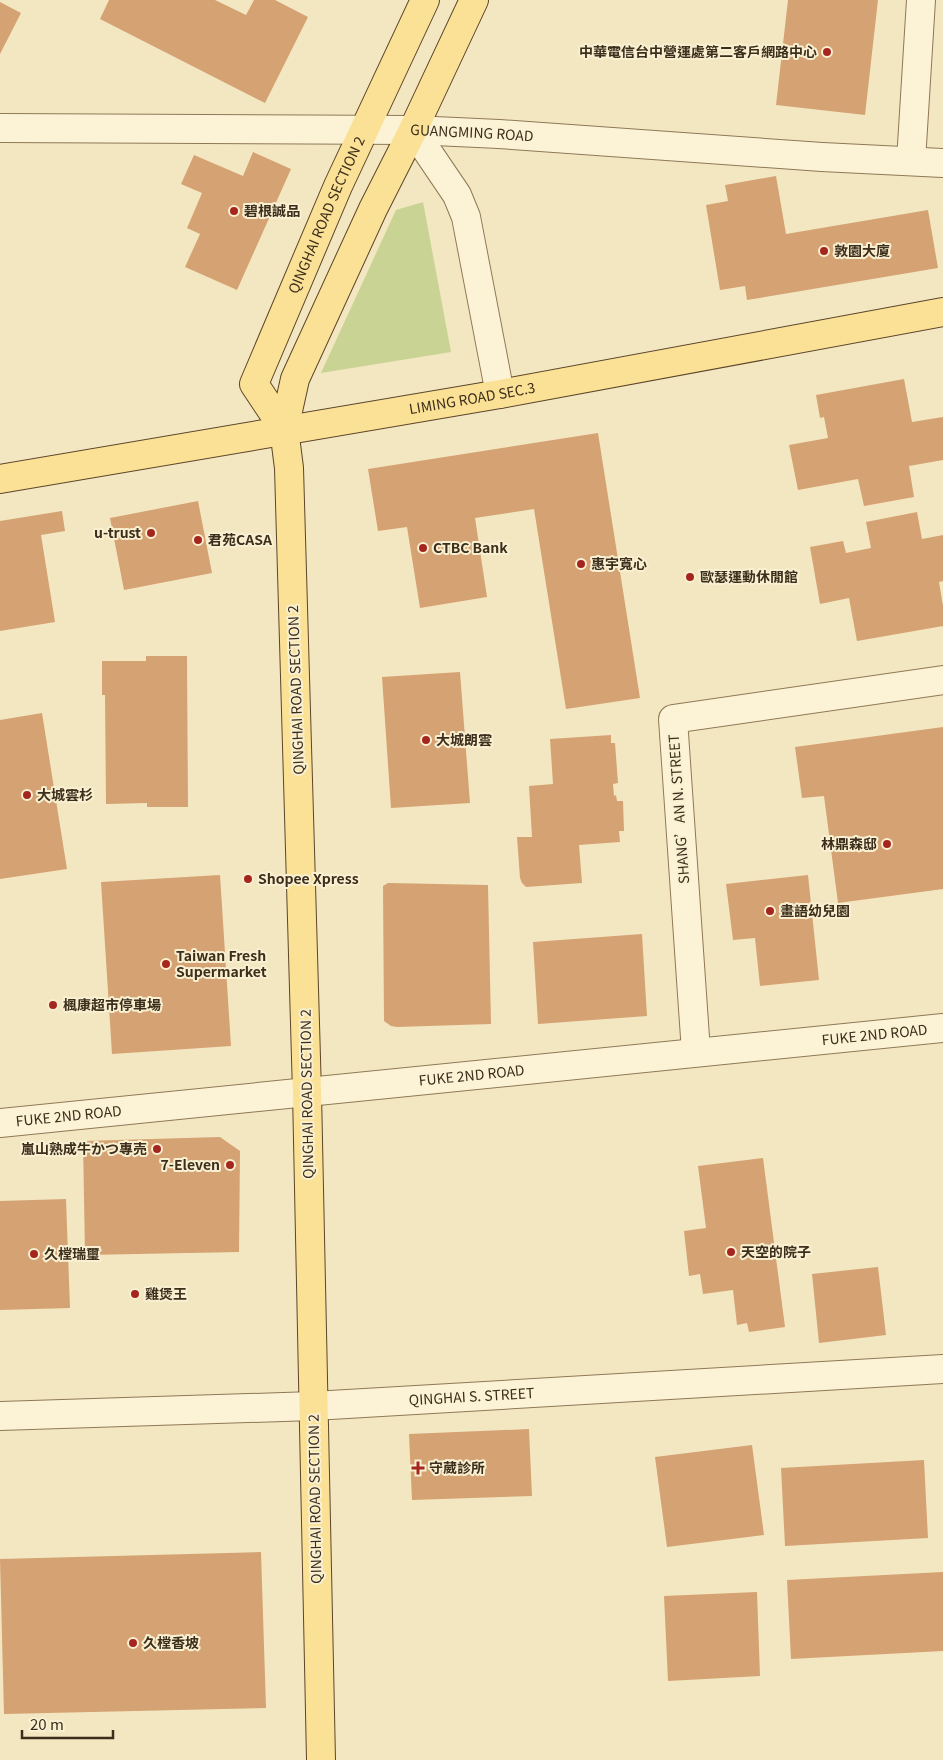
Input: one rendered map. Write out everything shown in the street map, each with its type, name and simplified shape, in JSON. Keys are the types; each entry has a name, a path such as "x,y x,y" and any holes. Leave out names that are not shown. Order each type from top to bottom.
{"main road":[{"name":"QINGHAI ROAD SECTION 2","path":"284,429 254,384 364,128 425,0"},
{"name":"QINGHAI ROAD SECTION 2","path":"322,1760 307,1093 290,468 284,429 295,379 302,363 372,209 413,130 474,0"},
{"name":"LIMING ROAD SEC.3","path":"0,479 284,429 500,394 943,312"}],"street":[{"path":"911,162 921,0"},
{"name":"GUANGMING ROAD","path":"0,128 364,128 499,134 822,157 943,163"},
{"path":"413,130 457,195 466,217 500,394"},
{"name":"SHANG’AN N. STREET","path":"696,1052 672,719 943,680"},
{"name":"FUKE 2ND ROAD","path":"0,1123 943,1028"},
{"name":"QINGHAI S. STREET","path":"0,1416 313,1406 943,1369"}],"green space":[{"path":"423,202 451,352 321,373 396,210"}],"building":[{"path":"109,0 215,0 246,15 254,0 275,0 308,17 265,103 100,19"},
{"name":"中華電信台中營運處第二客戶網路中心","path":"788,0 878,0 865,115 776,105"},
{"path":"0,2 21,13 0,54"},
{"name":"碧根誠品","path":"253,152 291,169 237,290 185,267 200,234 187,228 202,193 181,184 194,155 243,176"},
{"name":"敦園大廈","path":"776,176 786,234 928,210 938,268 747,300 745,286 720,290 706,205 728,201 725,185"},
{"path":"904,379 912,422 943,417 943,460 909,466 914,497 864,506 858,479 798,490 789,445 828,438 824,417 820,418 816,395"},
{"name":"惠宇寬心","path":"598,433 640,698 566,709 534,509 475,518 487,597 420,608 407,527 378,531 368,469"},
{"path":"198,501 212,573 124,590 110,518"},
{"path":"62,511 65,531 41,535 55,622 0,631 0,521"},
{"path":"917,512 922,539 943,535 943,581 939,582 943,606 943,626 857,641 849,598 820,604 810,547 843,541 846,553 871,548 866,522"},
{"path":"146,656 187,656 188,807 147,807 147,803 106,804 105,695 102,695 102,661 146,661"},
{"name":"大城朗雲","path":"460,672 470,803 391,808 382,677"},
{"name":"大城雲杉","path":"42,713 67,869 0,879 0,720"},
{"name":"林鼎森邸","path":"943,727 943,889 838,903 824,796 802,798 795,747"},
{"path":"611,735 611,743 615,743 618,783 613,784 614,796 616,795 617,801 623,801 624,831 619,831 620,842 579,845 582,883 526,887 520,878 517,837 532,837 529,786 553,784 550,739"},
{"name":"Taiwan Fresh Supermarket","path":"220,875 231,1046 112,1054 101,882"},
{"name":"畫語幼兒園","path":"808,875 819,980 760,986 755,938 733,940 726,884"},
{"path":"388,883 488,885 491,1024 397,1027 391,1026 384,1021 383,886"},
{"path":"642,934 647,1016 538,1024 533,942"},
{"path":"220,1137 240,1151 239,1252 85,1255 83,1141"},
{"name":"天空的院子","path":"763,1158 785,1327 749,1332 747,1323 737,1325 733,1290 703,1294 700,1274 689,1276 684,1231 706,1228 698,1166"},
{"name":"久樘瑞璽","path":"66,1199 70,1308 0,1310 0,1201"},
{"path":"878,1267 886,1335 819,1343 812,1274"},
{"path":"529,1429 532,1496 412,1500 409,1434"},
{"path":"752,1445 764,1535 667,1547 655,1457"},
{"path":"924,1460 928,1538 785,1546 781,1468"},
{"name":"久樘香坡","path":"261,1552 266,1708 4,1714 0,1559"},
{"path":"943,1572 943,1651 791,1659 787,1580"},
{"path":"757,1592 760,1676 668,1681 664,1596"}],"place":[{"name":"中華電信台中營運處第二客戶網路中心","path":"827,52"},
{"name":"碧根誠品","path":"234,211"},
{"name":"敦園大廈","path":"824,251"},
{"name":"u-trust","path":"151,533"},
{"name":"君苑CASA","path":"198,540"},
{"name":"CTBC Bank","path":"423,548"},
{"name":"惠宇寬心","path":"581,564"},
{"name":"歐瑟運動休閒館","path":"690,577"},
{"name":"大城朗雲","path":"426,740"},
{"name":"大城雲杉","path":"27,795"},
{"name":"林鼎森邸","path":"887,844"},
{"name":"Shopee Xpress","path":"248,879"},
{"name":"畫語幼兒園","path":"770,911"},
{"name":"Taiwan Fresh Supermarket","path":"166,964"},
{"name":"楓康超市停車場","path":"53,1005"},
{"name":"嵐山熟成牛かつ專売","path":"157,1149"},
{"name":"7-Eleven","path":"230,1165"},
{"name":"天空的院子","path":"731,1252"},
{"name":"久樘瑞璽","path":"34,1254"},
{"name":"雞煲王","path":"135,1294"},
{"name":"守葳診所","path":"418,1468"},
{"name":"久樘香坡","path":"133,1643"}]}
